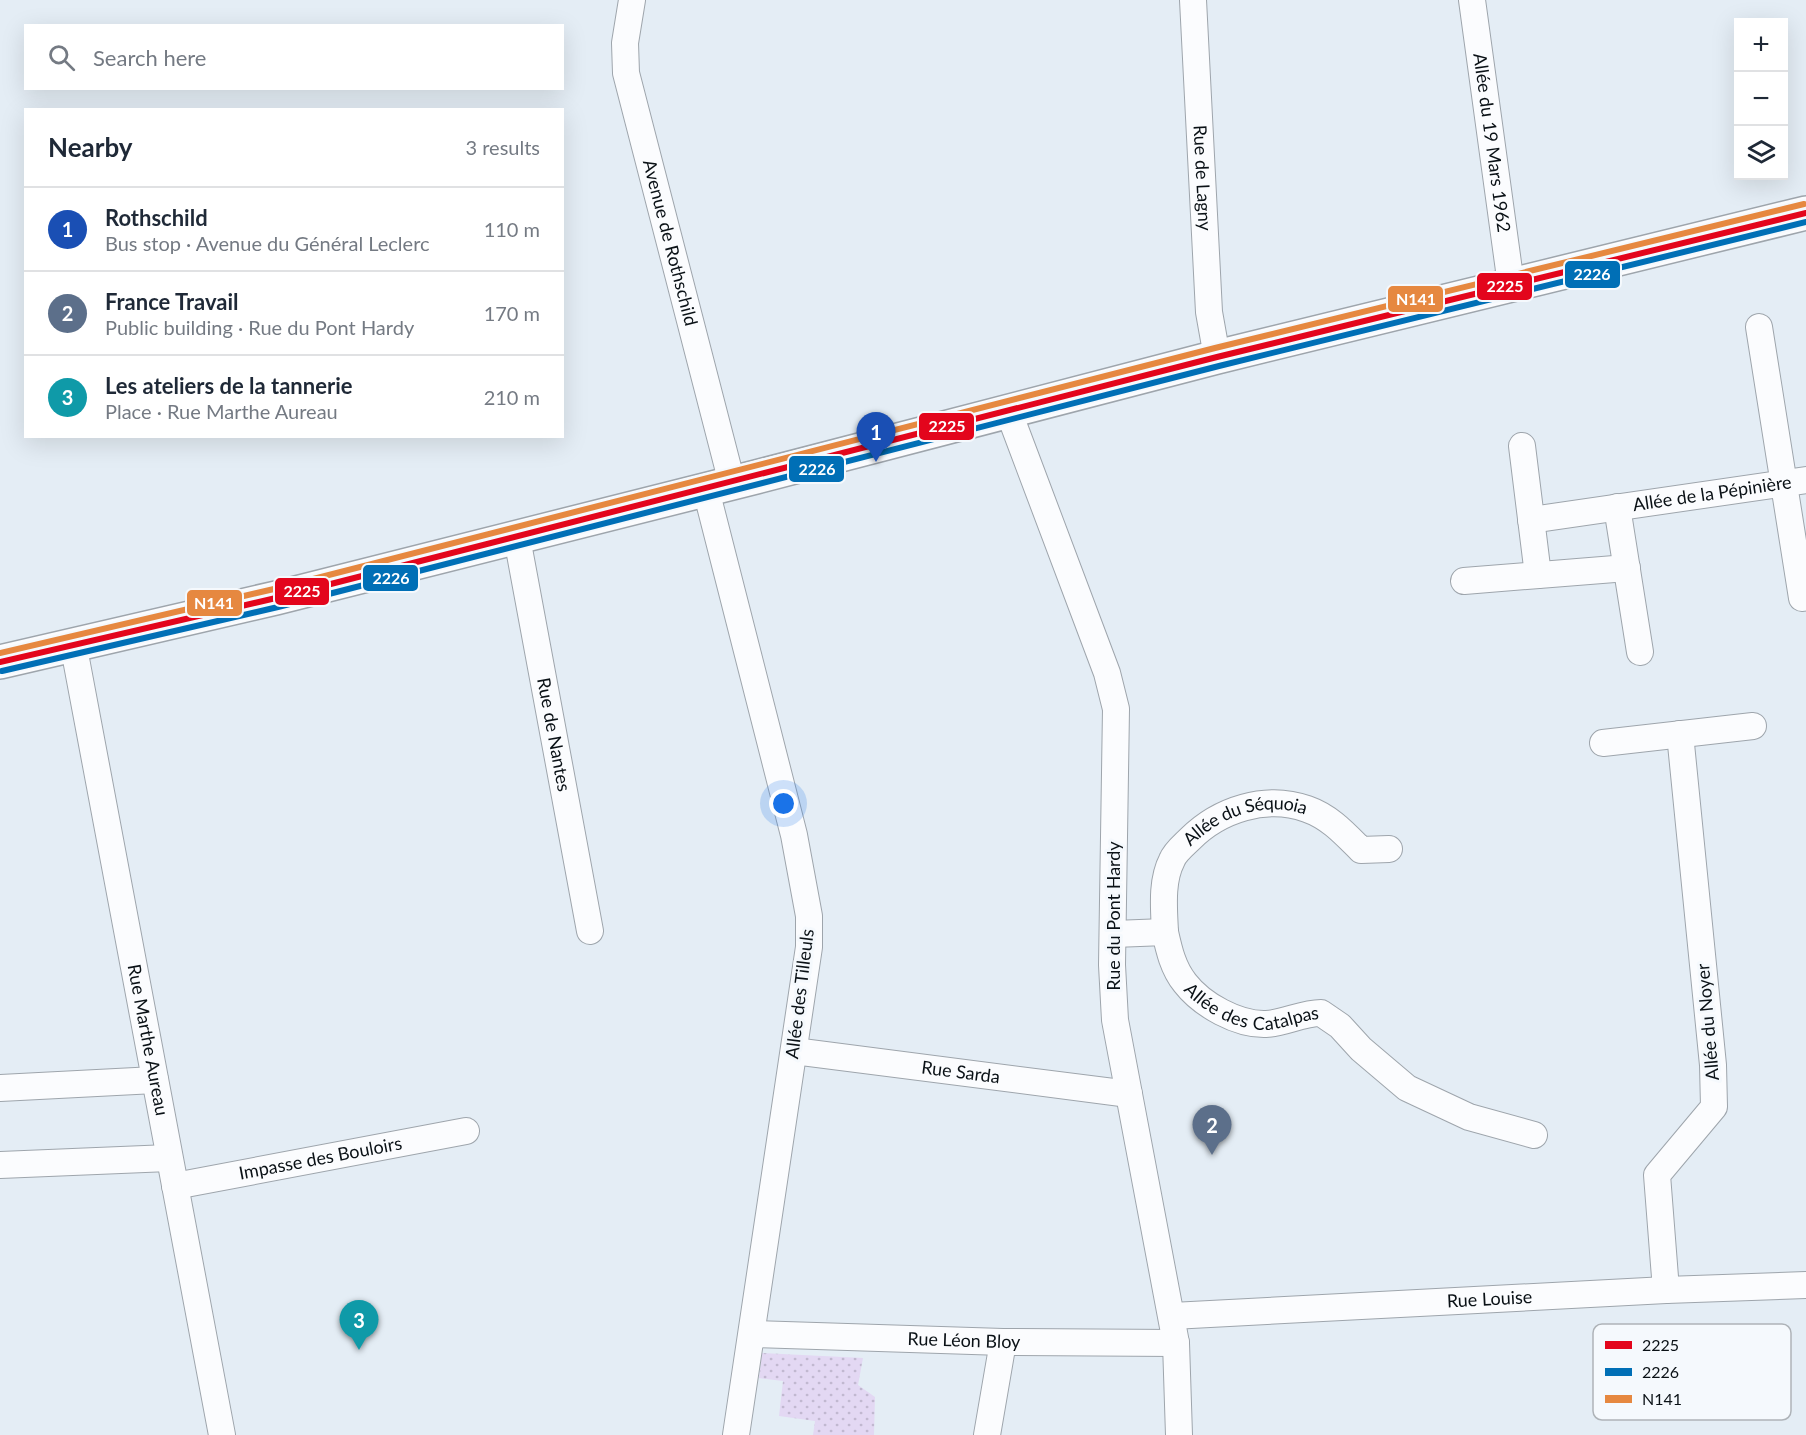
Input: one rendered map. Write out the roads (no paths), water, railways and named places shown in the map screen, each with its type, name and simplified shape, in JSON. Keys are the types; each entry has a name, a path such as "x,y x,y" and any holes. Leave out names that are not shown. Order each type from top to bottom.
{"main road":[{"path":"0,662 73,643 276,598 719,487 1216,357 1806,213"}],"street":[{"name":"Avenue de Rothschild","path":"632,0 625,43 626,73 719,487"},
{"name":"Rue de Lagny","path":"1193,0 1209,312 1216,357"},
{"name":"Allée du 19 Mars 1962","path":"1472,0 1511,285"},
{"path":"1759,327 1795,481 1802,598"},
{"name":"Rue du Pont Hardy","path":"1008,410 1107,673 1116,708 1115,1020 1172,1316 1176,1342 1179,1435"},
{"path":"1522,446 1538,575"},
{"name":"Allée de la Pépinière","path":"1531,520 1795,481"},
{"name":"Allée des Tilleuls","path":"719,487 809,916 809,947 736,1435"},
{"name":"Allée de la Pépinière","path":"1617,507 1640,652"},
{"name":"Rue de Nantes","path":"517,538 590,931"},
{"path":"1464,581 1627,568"},
{"name":"Rue Marthe Aureau","path":"73,643 222,1435"},
{"path":"1603,743 1753,726"},
{"name":"Allée du Noyer","path":"1666,1290 1657,1175 1714,1107 1713,1065 1680,734"},
{"name":"Allée du Séquoia","path":"1165,932 1165,883 1172,859 1206,823 1228,811 1277,803 1307,808 1335,824 1361,850 1389,849"},
{"path":"1114,934 1165,932"},
{"name":"Allée des Catalpas","path":"1165,932 1172,961 1185,984 1213,1008 1243,1021 1262,1024 1321,1013 1340,1026 1361,1049 1407,1088 1469,1117 1534,1135"},
{"name":"Rue Sarda","path":"794,1051 1129,1094"},
{"path":"0,1088 155,1080"},
{"name":"Impasse des Bouloirs","path":"175,1186 466,1131"},
{"path":"0,1165 170,1158"},
{"name":"Rue Louise","path":"1172,1316 1666,1290 1806,1285"},
{"name":"Rue Léon Bloy","path":"752,1334 1003,1342 1176,1342"},
{"path":"987,1435 1003,1342"}],"place":[{"name":"Rothschild","path":"876,462"},
{"name":"France Travail","path":"1212,1155"},
{"name":"Les ateliers de la tannerie","path":"359,1350"}]}
